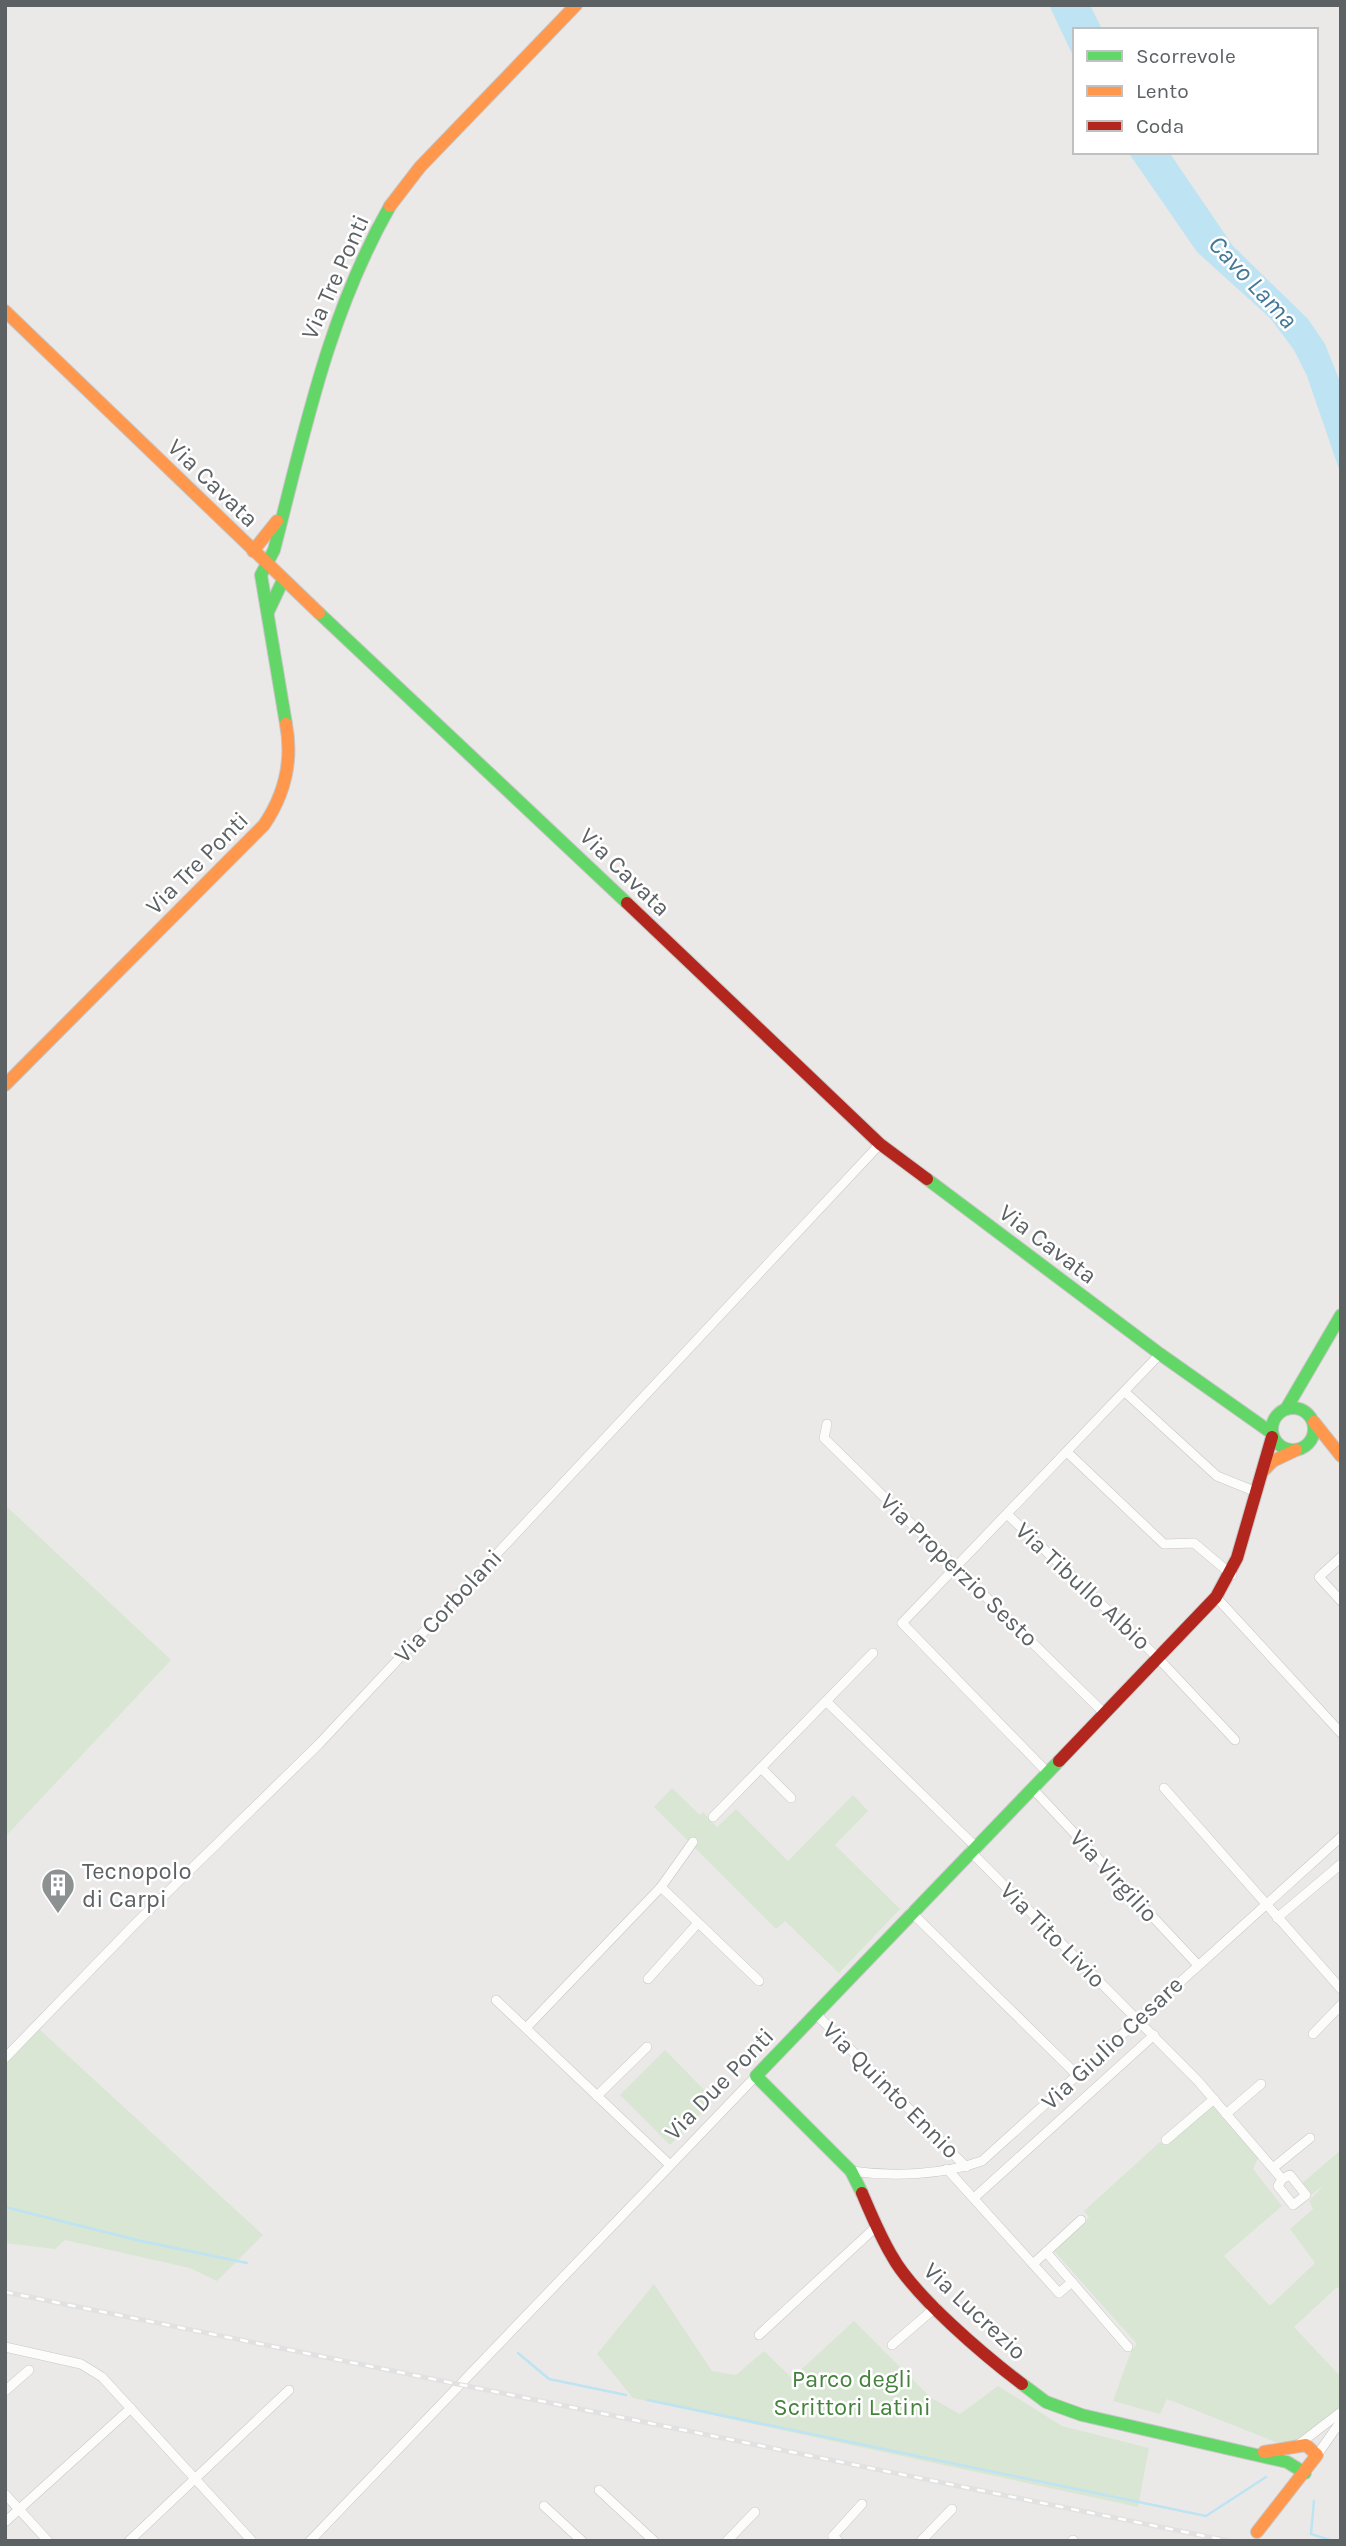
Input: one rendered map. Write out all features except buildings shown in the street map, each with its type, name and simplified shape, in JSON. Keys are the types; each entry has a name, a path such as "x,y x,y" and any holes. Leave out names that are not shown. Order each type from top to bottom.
{"street":[{"name":"Via Tre Ponti","path":"5,1085 254,836 277,806 290,764 289,740 261,575 284,508 326,348 364,252 393,201 420,167 576,5"},
{"name":"Via Cavata","path":"5,312 266,565 396,683 880,1144 1271,1434"},
{"name":"Via Tre Ponti","path":"253,551 274,527 284,508"},
{"path":"267,616 269,604 283,580"},
{"name":"Via Corbolani","path":"5,2057 156,1903 319,1744 880,1144"},
{"path":"1341,1315 1300,1383 1287,1411 1271,1434 1286,1447 1341,1458"},
{"path":"1047,1772 902,1623 1160,1354"},
{"path":"1125,1392 1217,1476 1256,1485 1273,1461 1301,1449 1314,1438 1314,1422"},
{"path":"1252,1419 1287,1411 1314,1422 1341,1458"},
{"name":"Via Properzio Sesto","path":"827,1424 824,1438 1104,1713"},
{"name":"Via Due Ponti","path":"310,2541 911,1912 1216,1598 1232,1575 1239,1558 1271,1434"},
{"path":"1068,1452 1164,1544 1195,1543 1232,1575"},
{"name":"Via Tibullo Albio","path":"1008,1515 1158,1658"},
{"path":"1341,1556 1319,1577 1341,1601"},
{"path":"1216,1598 1341,1733"},
{"path":"713,1816 873,1653"},
{"path":"1158,1658 1235,1740"},
{"name":"Via Tito Livio","path":"827,1702 1154,2035 1214,2099 1282,2179"},
{"path":"761,1768 791,1798"},
{"name":"Via Virgilio","path":"1032,1788 1197,1964"},
{"path":"1164,1788 1277,1918 1339,1982"},
{"name":"Via Giulio Cesare","path":"851,2171 879,2175 967,2167 982,2161 1264,1903 1341,1837"},
{"path":"526,2028 661,1887 693,1842"},
{"path":"1277,1918 1341,1864"},
{"path":"661,1887 759,1981"},
{"path":"911,1912 1077,2076"},
{"path":"648,1979 698,1923"},
{"path":"496,2000 670,2165"},
{"path":"1312,2034 1341,2005"},
{"name":"Via Quinto Ennio","path":"816,2014 967,2167"},
{"name":"Via Giulio Cesare","path":"974,2198 1154,2035"},
{"path":"597,2096 647,2047"},
{"name":"Via Lucrezio","path":"756,2076 851,2171 892,2257 911,2283 998,2366 1046,2402 1082,2415 1253,2452 1287,2462 1305,2473"},
{"path":"1226,2114 1261,2084"},
{"path":"1166,2140 1214,2099"},
{"path":"1273,2168 1310,2138"},
{"path":"947,2169 1059,2293 1072,2282"},
{"path":"1033,2264 1081,2220"},
{"path":"758,2336 877,2226"},
{"path":"1046,2252 1128,2347"},
{"path":"892,2345 936,2307"},
{"path":"5,2347 81,2364 102,2377 197,2477 252,2541"},
{"path":"5,2391 29,2370"},
{"path":"129,2541 289,2390"},
{"path":"5,2522 131,2408"},
{"name":"Via Lucrezio","path":"1290,2449 1315,2435 1341,2412"},
{"path":"1256,2532 1305,2473 1341,2421"},
{"name":"Via Lucrezio","path":"1253,2452 1306,2445 1317,2455"},
{"path":"599,2490 654,2541"},
{"path":"5,2494 48,2541"},
{"path":"838,2541 833,2536 862,2504"},
{"path":"544,2506 582,2541"},
{"path":"921,2541 952,2509"},
{"path":"727,2541 755,2512"}],"green space":[{"path":"5,1505 171,1660 5,1837"},
{"path":"672,1788 700,1815 703,1812 717,1827 736,1809 788,1861 853,1795 868,1811 835,1845 900,1909 839,1973 785,1921 776,1929 654,1807"},
{"path":"39,2029 263,2235 217,2281 190,2268 65,2240 55,2249 5,2243 5,2064"},
{"path":"665,2050 714,2100 670,2145 620,2095"},
{"path":"1213,2104 1258,2158 1253,2169 1282,2206 1224,2256 1270,2306 1315,2263 1290,2229 1313,2209 1309,2201 1325,2184 1309,2197 1301,2184 1341,2150 1341,2291 1337,2287 1294,2327 1341,2377 1341,2409 1326,2422 1286,2446 1167,2399 1160,2414 1113,2401 1131,2351 1137,2344 1054,2251 1089,2217 1084,2211 1160,2142 1165,2146"},
{"name":"Parco degli Scrittori Latini","path":"654,2284 712,2371 736,2375 764,2351 792,2378 854,2321 931,2398 960,2414 998,2386 1062,2426 1149,2448 1138,2507 633,2398 597,2354"}],"water":[{"path":"1049,5 1090,5 1102,28 1073,28 1073,56"},
{"name":"Cavo Lama","path":"1129,154 1170,154 1233,246 1308,319 1325,344 1341,384 1341,475 1307,376 1294,350 1270,318 1197,252"}],"waterway":[{"path":"5,2207 141,2241 247,2263"},
{"path":"518,2353 549,2379 626,2395"},
{"path":"648,2400 1206,2516 1266,2477"},
{"path":"1314,2501 1311,2534 1333,2541"}],"railway":[{"path":"5,2292 1229,2541"}],"traffic: fast":[{"path":"286,724 261,575 274,550 308,417 334,331 368,247 390,206"},
{"path":"268,612 283,580"},
{"path":"319,613 627,903"},
{"path":"927,1179 1160,1354 1269,1431"},
{"path":"1286,1409 1341,1315"},
{"path":"1293,1408 1308,1414 1314,1429 1308,1444 1293,1450 1278,1444 1272,1429 1278,1414 1293,1408"},
{"path":"862,2193 851,2171 756,2076 1059,1761"},
{"path":"1022,2384 1046,2402 1082,2415 1287,2462 1305,2473"}],"traffic: slow":[{"path":"390,206 420,167 576,5"},
{"path":"5,311 319,613"},
{"path":"253,551 277,521"},
{"path":"5,1085 264,825 286,777 286,724"},
{"path":"1314,1422 1341,1456"},
{"path":"1262,1472 1273,1461 1296,1450"},
{"path":"1257,2532 1317,2455 1306,2445 1264,2452"}],"traffic: jam":[{"path":"627,903 880,1144 927,1179"},
{"path":"1059,1761 1216,1597 1237,1558 1272,1437"},
{"path":"862,2193 888,2248 916,2289 970,2342 1022,2384"}],"place":[{"name":"Tecnopolo di Carpi","path":"58,1915"}]}
